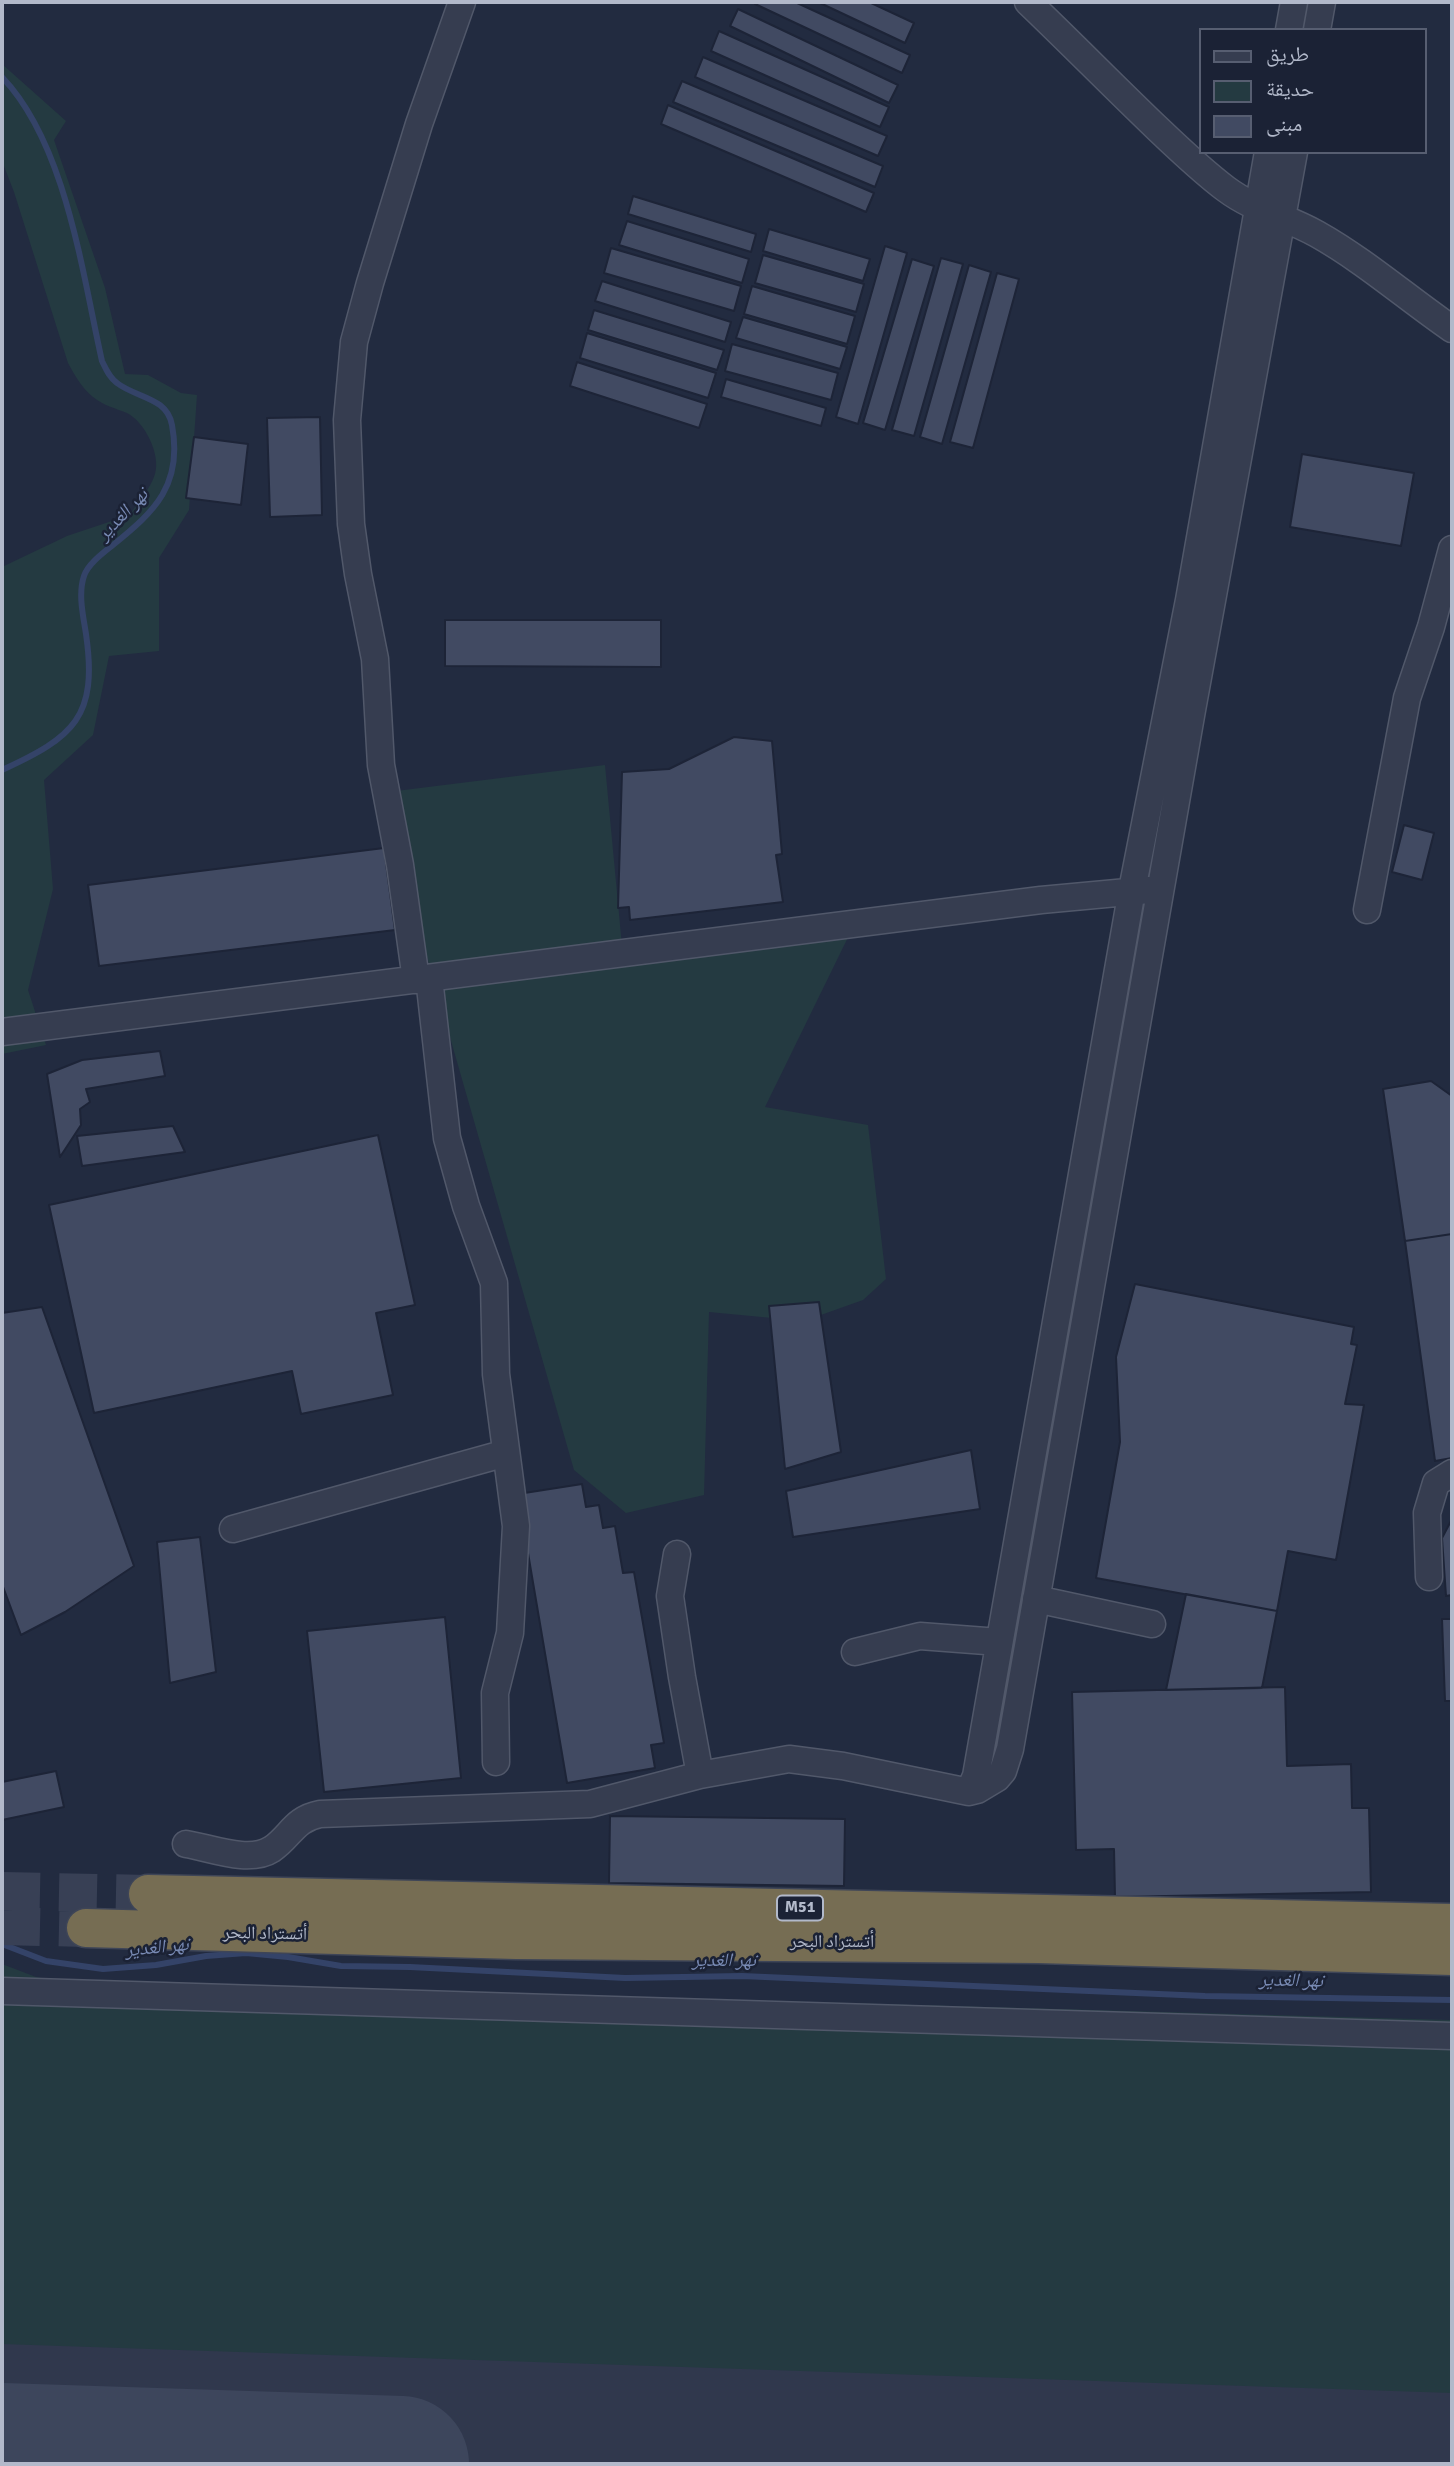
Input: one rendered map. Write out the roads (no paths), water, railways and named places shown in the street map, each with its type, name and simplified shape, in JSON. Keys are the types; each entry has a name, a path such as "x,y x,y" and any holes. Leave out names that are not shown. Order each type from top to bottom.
{"highway":[{"name":"أتستراد البحر","path":"148,1894 1452,1923"},
{"name":"أتستراد البحر","path":"86,1928 516,1940 1038,1944 1452,1956"}],"street":[{"path":"462,2 419,124 370,282 354,342 347,421 351,524 375,659 381,765 391,826 422,979 447,1138 466,1206 494,1283 496,1374 516,1526 510,1633 495,1693 496,1762"},
{"path":"1028,2 1185,155 1228,191 1340,248 1452,329"},
{"path":"1289,28 1294,2"},
{"path":"1317,28 1322,2"},
{"path":"186,1844 251,1856 272,1849 306,1817 320,1814 590,1804 700,1775 789,1759 842,1766 969,1792 992,1783 1003,1771 1010,1749 1161,889 1270,213 1268,154"},
{"path":"969,1792 976,1776 1132,890 1186,614 1270,213 1293,154"},
{"path":"1367,910 1407,698 1432,627 1452,549"},
{"path":"2,1032 1132,890 1161,889"},
{"path":"1068,1250 1097,1256"},
{"path":"233,1530 506,1453"},
{"path":"1429,1577 1427,1513 1436,1483 1452,1473"},
{"path":"677,1554 670,1596 700,1775"},
{"path":"1012,1572 1036,1599"},
{"path":"1004,1612 1036,1599 1152,1624"},
{"path":"855,1652 919,1636 999,1642"},
{"path":"2,1991 1452,2036"}],"waterway":[{"name":"نهر الغدير","path":"2,77 24,105 42,137 56,173 78,250 102,361 117,383 164,409 172,425 174,446 173,464 162,495 128,533 92,563 84,576 81,597 89,662 88,686 84,705 76,721 47,746 2,770"},
{"name":"نهر الغدير","path":"2,1944 46,1961 103,1969 246,1953 341,1966 625,1978 742,1976 1205,1996 1452,2000"}],"tunnel":[{"path":"2,1891 148,1894"},
{"path":"2,1926 86,1928"}]}
